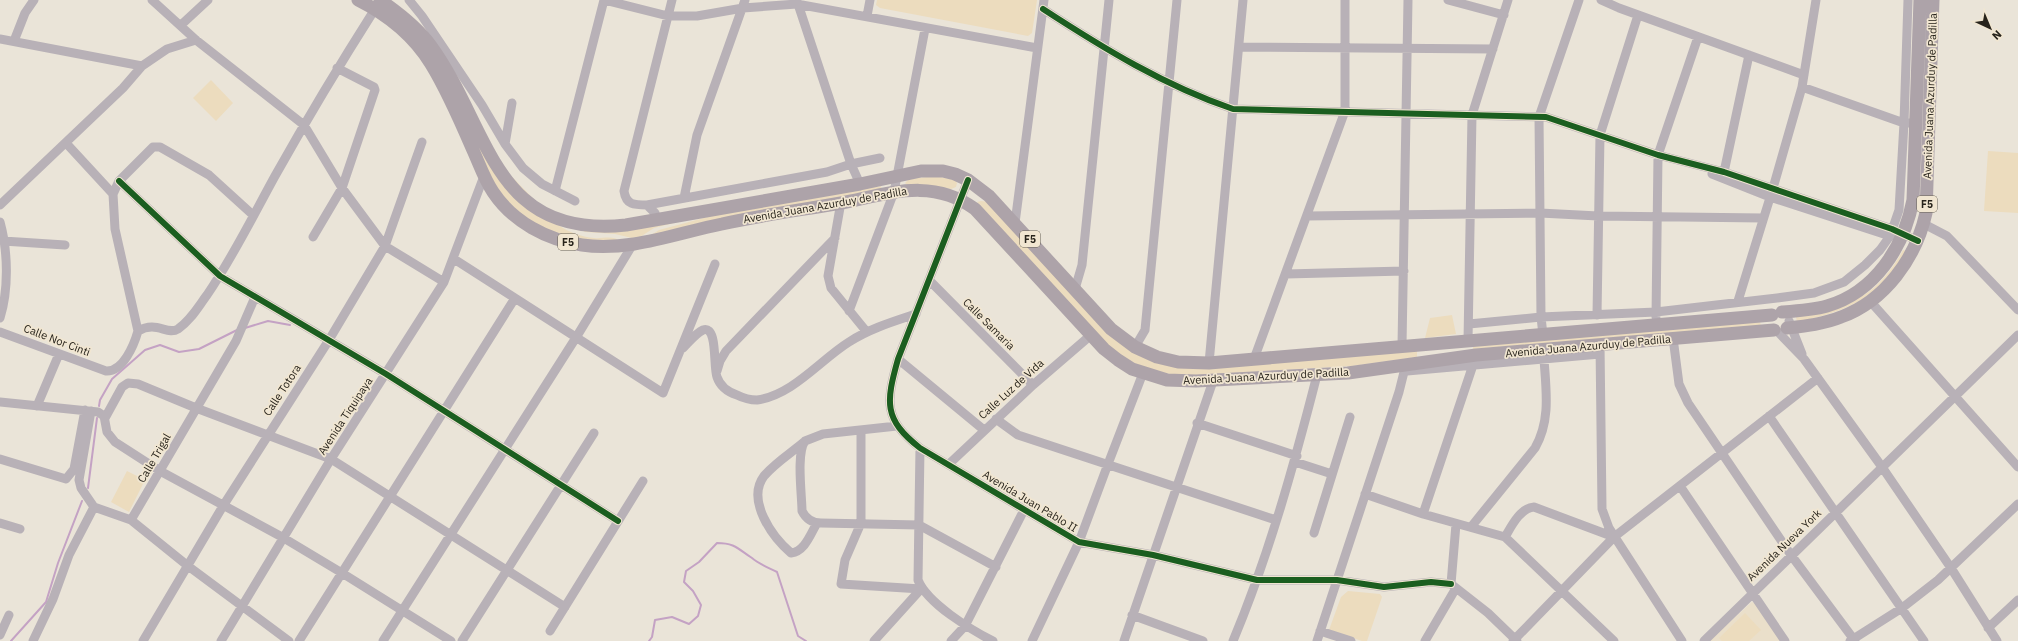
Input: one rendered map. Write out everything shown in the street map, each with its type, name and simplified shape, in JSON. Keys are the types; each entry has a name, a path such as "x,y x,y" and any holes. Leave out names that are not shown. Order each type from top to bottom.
{"highway":[{"name":"Avenida Juana Azurduy de Padilla","path":"358,0 377,5 409,21 432,47 458,91 494,163 515,192 534,208 561,220 597,227 626,226 718,208 860,184 921,171 943,171 968,180 988,196 1015,223 1111,329 1135,347 1168,360 1209,363 1333,354 1422,344 1658,326 1821,323 1841,317 1870,300 1886,288 1901,271 1918,241 1924,224 1927,200 1933,0"},
{"name":"Avenida Juana Azurduy de Padilla","path":"377,5 411,37 430,63 453,107 484,176 493,192 503,205 518,219 543,234 562,241 581,245 611,246 633,244 723,223 894,192 924,190 944,193 962,200 986,221 1091,335 1118,360 1144,374 1167,380 1213,381 1317,375 1396,368 1455,358 1474,361 1600,349 1782,324 1856,294 1880,272 1892,256 1895,234 1910,218 1913,200 1910,123 1920,0"},
{"path":"561,220 581,233 619,236 633,244 655,230 699,219 718,208"},
{"path":"1455,342 1455,358"},
{"path":"1422,344 1422,363"}],"street":[{"path":"14,41 25,13 34,0"},
{"path":"152,0 196,40 304,125 342,188 385,246 444,282"},
{"path":"181,25 208,0"},
{"path":"409,0 422,16 482,105 505,144 523,168 542,184 575,201"},
{"path":"555,191 604,0 668,16 696,16 744,4 797,2 925,29 1037,48"},
{"path":"672,0 624,191 626,200 630,204 647,205 827,172 851,164 880,158"},
{"path":"867,16 870,0"},
{"path":"1075,289 1082,265 1109,0"},
{"path":"1135,347 1145,330 1177,0"},
{"path":"1209,363 1243,0"},
{"path":"1254,359 1345,111 1345,0"},
{"path":"1402,346 1408,0"},
{"path":"1448,0 1504,15"},
{"path":"1468,341 1472,115 1508,0"},
{"path":"1543,335 1541,317 1539,117 1579,0"},
{"path":"1601,0 1638,15 1804,75"},
{"path":"1738,301 1772,192 1802,86 1816,0"},
{"path":"1802,86 1910,123 1908,0"},
{"path":"797,2 851,164 860,184"},
{"path":"684,198 697,135 744,4"},
{"path":"1015,223 1043,4 1104,48 1169,83 1210,101 1233,109 1546,117 1918,241"},
{"path":"254,215 209,175 160,147 153,147 119,181 113,194 115,229 138,331 152,326 171,331 177,330 192,317 220,276 337,68 377,5"},
{"path":"1597,315 1600,135 1638,15"},
{"path":"849,311 894,192 925,29"},
{"path":"1658,326 1656,312 1658,155 1698,37"},
{"path":"0,40 14,41 142,66"},
{"path":"0,205 123,88 142,66 167,49 196,40"},
{"path":"1239,47 1493,49"},
{"path":"1724,172 1749,55"},
{"path":"313,237 342,188 375,90 374,86 337,68"},
{"path":"505,144 512,103"},
{"name":"Calle Totora","path":"143,641 224,506 385,246 422,142"},
{"path":"66,143 113,194"},
{"path":"1690,165 1724,172 1772,192"},
{"name":"Avenida Tiquipaya","path":"221,641 282,537 444,282 454,259 484,176"},
{"name":"Avenida Juan Pablo II","path":"968,180 962,200 898,359 890,397 892,415 897,426 920,448 1079,542 1153,555 1257,580 1337,580 1384,587 1431,582 1454,586"},
{"path":"119,181 220,276 386,374 618,521"},
{"path":"842,202 828,276 831,288 866,331"},
{"path":"647,205 655,213 656,220"},
{"path":"1307,216 1540,213 1598,216 1763,218"},
{"path":"0,222 5,274 3,308 0,318"},
{"path":"1924,224 1947,236 2018,310"},
{"path":"1469,324 1541,317 1656,312 1814,293 1844,282 1865,265 1895,234"},
{"path":"716,374 720,360 726,351 835,238"},
{"path":"3,241 64,244"},
{"path":"383,641 577,336 633,244"},
{"path":"454,259 577,336 663,393 715,264"},
{"path":"1286,274 1404,271"},
{"name":"Calle Samaria","path":"929,280 1032,385"},
{"name":"Calle Trigal","path":"131,520 236,341 255,297"},
{"path":"299,641 515,298"},
{"path":"1870,300 1956,395 2018,467"},
{"path":"680,351 704,330 708,330 713,334 714,366 722,386 731,393 743,398 756,400 772,395 793,384 847,343 866,331 916,314"},
{"path":"1782,324 1804,359"},
{"path":"1782,324 1804,359 1882,467 1951,568 1997,641"},
{"name":"Calle Nor Cinti","path":"0,332 106,371 113,372 119,366 135,342 138,331"},
{"name":"Calle Luz de Vida","path":"949,464 1032,385 1091,335"},
{"name":"Avenida Nueva York","path":"1704,641 2018,335"},
{"path":"1673,338 1677,372 1683,394 1791,555 1853,640 1902,608 1938,580 2018,504"},
{"path":"1404,372 1474,361 1544,359 1600,349 1600,490 1602,509 1614,537 1682,641"},
{"path":"37,406 59,354"},
{"path":"898,359 984,430"},
{"path":"1470,527 1536,448 1541,437 1547,412 1544,359"},
{"path":"1423,514 1474,361"},
{"path":"1317,641 1399,392 1404,372 1422,363"},
{"path":"1032,641 1079,542 1144,374"},
{"path":"1233,641 1257,580 1296,459 1317,375"},
{"path":"1454,586 1515,640 1614,537 1818,378"},
{"path":"1124,641 1197,423 1213,381"},
{"path":"451,641 282,537 160,471 115,442 107,432 105,418 122,387 128,383 138,384 196,408 331,459 565,607"},
{"path":"0,402 98,412 105,418"},
{"path":"0,459 66,479 74,469 88,411"},
{"path":"88,411 79,480 81,488 94,507 131,520 188,566 289,641"},
{"path":"1769,416 1924,641"},
{"path":"1314,533 1350,417"},
{"path":"996,419 1018,435 1276,520"},
{"path":"1197,423 1296,459 1332,474"},
{"path":"817,523 803,547 798,552 791,553 762,516 758,503 759,486 764,476 805,441 823,434 897,426"},
{"path":"861,430 861,523 845,560 841,584 921,589"},
{"path":"462,641 594,433"},
{"path":"805,441 801,451 802,511 808,519 817,523 919,525 996,567"},
{"path":"920,448 917,565 918,580 921,589 965,626 993,641"},
{"path":"550,631 643,481"},
{"path":"1680,486 1785,641"},
{"path":"1365,494 1423,514 1505,537 1614,641"},
{"path":"33,641 50,606 69,555 94,507"},
{"path":"1505,537 1523,511 1528,507 1534,507 1614,537"},
{"path":"951,641 965,626 1024,510"},
{"path":"0,523 20,529"},
{"path":"1425,641 1454,586 1456,524"},
{"path":"874,641 921,589"},
{"path":"1988,628 2018,600"},
{"path":"0,635 9,615"},
{"path":"1132,615 1203,641"},
{"path":"1320,631 1351,641"}],"shaded area":[{"path":"877,0 1037,0 1032,33 1028,36 880,8 876,5"},
{"path":"211,80 233,103 216,121 193,98"},
{"path":"465,114 481,145 560,226 581,236 594,238 614,238 620,241 583,241 545,230 511,207 489,176"},
{"path":"1988,151 2018,153 2018,213 1984,211"},
{"path":"936,176 955,180 957,183 956,187 951,189 907,185 905,183 909,179"},
{"path":"881,186 882,190 651,235 659,230 730,211"},
{"path":"977,202 988,202 1042,262 1159,362 1417,350 1417,357 1352,366 1197,375 1177,375 1158,372 1140,366 1121,356 1107,345"},
{"path":"693,218 654,228 640,237 632,238 615,234 585,232 580,229"},
{"path":"1903,250 1907,251 1885,281 1866,297 1833,313 1797,322 1796,317 1847,303 1862,296 1883,279"},
{"path":"1452,315 1456,334 1425,338 1430,318"},
{"path":"1760,322 1761,326 1473,349 1473,345"},
{"path":"127,471 145,480 129,512 111,502"},
{"path":"1348,591 1380,594 1382,597 1367,641 1362,641 1329,630 1341,597"},
{"path":"1752,602 1756,604 1780,641 1709,641"},
{"path":"1745,613 1761,630 1749,641 1722,641 1719,638"}],"waterway":[{"path":"245,328 268,321 290,325"},
{"path":"99,406 100,400 112,379 145,350 160,345 179,352 199,349 237,330"},
{"path":"88,488 97,418"},
{"path":"11,641 46,602 58,563 82,501"},
{"path":"649,641 652,637 655,620 672,617 689,624 698,616 701,605 693,591 684,582 686,571 699,562 717,543 732,545 758,562 777,572 798,636 806,641"}],"cycle path":[{"path":"1043,9 1088,38 1159,78 1208,100 1233,109 1546,117 1658,155 1724,172 1892,229 1918,241"},
{"path":"968,180 898,359 894,374 890,398 891,409 899,428 908,438 920,448 1079,542 1153,555 1257,580 1337,580 1384,587 1431,582 1451,584"},
{"path":"119,181 220,276 386,374 618,521"}]}
